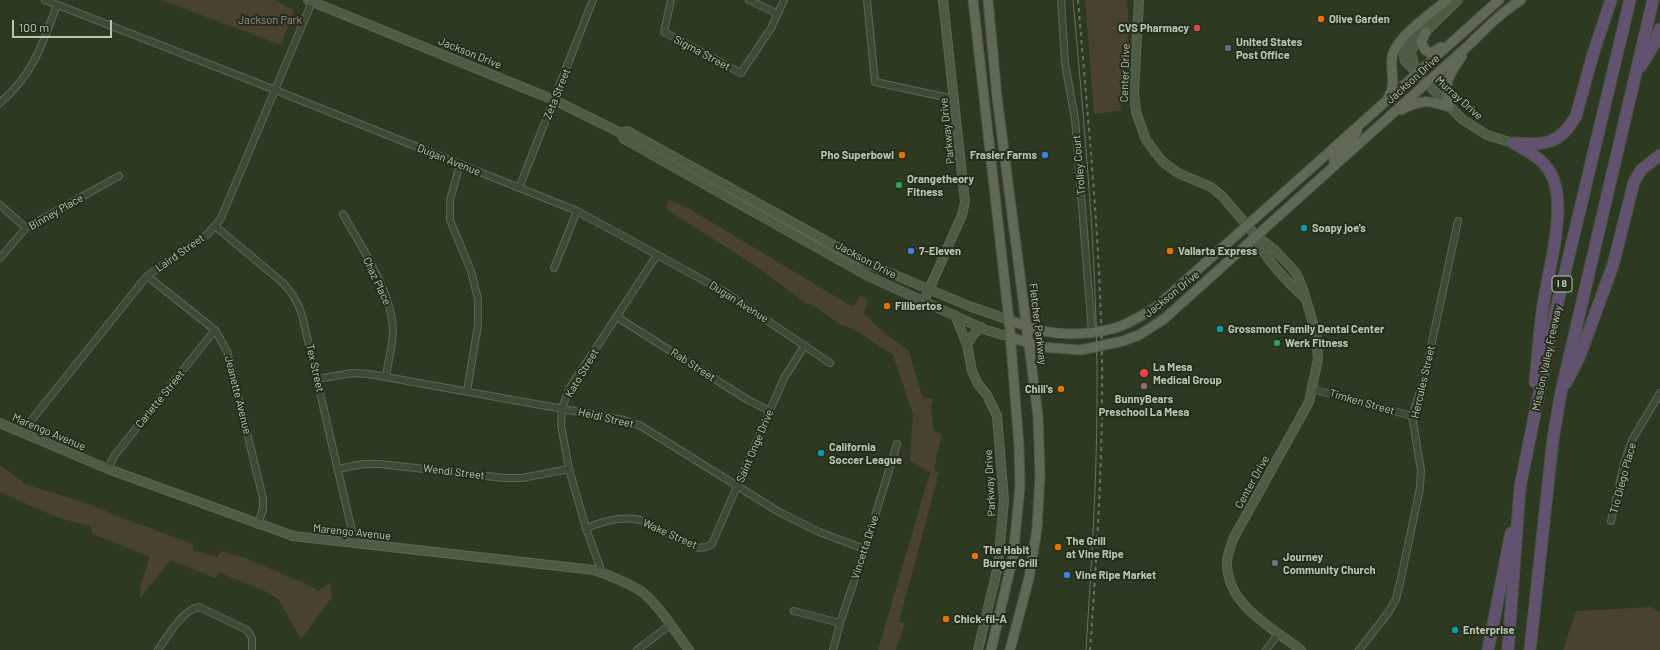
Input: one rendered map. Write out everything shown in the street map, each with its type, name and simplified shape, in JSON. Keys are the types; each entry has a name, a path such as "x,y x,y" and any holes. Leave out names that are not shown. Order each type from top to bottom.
{"highway":[{"path":"1512,143 1543,144 1554,140 1565,133 1571,126 1576,116 1593,54 1611,0"},
{"name":"Mission Valley Freeway","path":"1508,650 1520,487 1556,310 1630,0"},
{"name":"Mission Valley Freeway","path":"1530,650 1553,439 1561,392 1653,1"},
{"path":"1636,74 1655,44 1660,29"},
{"path":"1512,143 1531,153 1542,162 1550,172 1556,185 1558,200 1556,230 1542,307 1530,441"},
{"path":"1561,392 1579,358 1612,265 1634,182 1641,170 1660,154"},
{"path":"1488,650 1520,487"}],"main road":[{"name":"Parkway Drive","path":"924,301 962,215 965,202 943,0"},
{"path":"973,0 1009,320 1019,446 1020,486 1013,557 991,650"},
{"name":"Fletcher Parkway","path":"988,0 998,97 1038,416 1040,474 1037,529 1028,578 1010,650"},
{"name":"Center Drive","path":"1139,0 1134,92 1136,112 1146,140 1162,161 1178,173 1211,187 1222,196 1256,236 1275,250 1296,273 1302,286 1316,333 1318,359 1309,402 1233,539 1227,558 1227,573 1233,590 1246,609 1301,650"},
{"path":"1386,101 1392,87 1393,72 1391,60 1395,48 1412,29 1447,0"},
{"name":"Murray Drive","path":"1447,0 1418,31 1405,48 1403,56 1405,61 1462,119 1478,130 1498,139 1512,143"},
{"name":"Murray Drive","path":"1417,73 1411,58 1412,49 1420,36 1426,32 1458,0"},
{"name":"Jackson Drive","path":"621,133 627,131 864,262 969,306 1026,326 1044,331 1062,333 1092,332 1119,327 1156,308 1499,0"},
{"name":"Jackson Drive","path":"310,1 554,100 621,133 624,139 866,275 981,328 1028,343 1055,348 1081,350 1124,341 1164,319 1426,84 1493,21 1517,1"},
{"path":"1426,32 1422,39 1422,46 1425,50 1431,53 1435,52 1462,28 1472,24"},
{"path":"1388,118 1410,105 1419,102 1434,102 1449,107 1446,90 1448,78 1471,43"},
{"path":"1336,164 1334,161 1335,157 1351,141 1360,124"},
{"name":"Parkway Drive","path":"955,315 967,344 972,372 978,384 987,395 997,416 1004,500 998,566 978,650"},
{"path":"967,344 973,335 981,328"},
{"name":"Marengo Avenue","path":"0,423 108,469 258,525 293,536 594,570 616,577 642,593 658,608 689,650"}],"street":[{"name":"Dugan Avenue","path":"46,0 577,212 725,292 830,363"},
{"name":"Zeta Street","path":"519,188 593,0"},
{"name":"Sigma Street","path":"671,0 664,32 741,73 772,28 778,14"},
{"path":"749,0 778,14 784,0"},
{"path":"867,0 876,82 954,99"},
{"name":"Trolley Court","path":"1061,0 1065,63 1075,119 1092,332"},
{"name":"Laird Street","path":"22,432 147,276 208,234 221,218 310,1"},
{"path":"0,103 23,79 37,58 57,5"},
{"path":"460,164 450,200 450,220 455,236 471,271 478,299 478,325 467,391"},
{"name":"Binney Place","path":"0,258 26,228 119,176"},
{"path":"0,205 26,228"},
{"path":"554,268 577,212"},
{"name":"Chaz Place","path":"343,214 382,286 390,306 393,330 386,376"},
{"name":"Hercules Street","path":"1359,650 1388,613 1396,599 1400,583 1420,488 1421,470 1412,416 1424,379 1458,221"},
{"name":"Tex Street","path":"215,226 282,282 294,296 302,315 355,544"},
{"name":"Kato Street","path":"602,573 586,528 569,469 561,425 562,408 569,390 657,255"},
{"name":"Jeanette Avenue","path":"147,276 215,330 227,351 263,498 263,509 258,525"},
{"name":"Rab Street","path":"617,317 748,400 770,411"},
{"name":"Carlette Street","path":"108,469 114,456 215,330"},
{"name":"Saint Onge Drive","path":"706,547 712,544 784,378 805,345"},
{"name":"Heidi Street","path":"317,379 352,373 386,376 624,420 641,426 779,512 818,532 865,548"},
{"name":"Timken Street","path":"1312,390 1412,416"},
{"name":"Tio Diego Place","path":"1611,521 1625,460 1632,440 1657,404 1660,393"},
{"name":"Vincetta Drive","path":"833,650 840,623 897,444"},
{"name":"Wendi Street","path":"338,469 363,464 380,464 495,477 522,478 569,469"},
{"name":"Wake Street","path":"586,528 608,520 631,518 640,520 698,548 706,547"},
{"path":"158,650 183,615 191,609 199,607 247,630 252,638 252,650"},
{"path":"794,611 840,623"},
{"path":"637,650 670,625"},
{"path":"1266,650 1279,633"}],"green space":[{"name":"Jackson Park","path":"161,0 275,0 294,10 281,45"},
{"path":"1085,0 1127,0 1129,28 1120,111 1094,114"},
{"path":"669,200 688,208 853,307 860,296 868,299 864,314 886,334 909,351 922,396 933,400 931,410 934,431 942,434 934,469 939,473 899,622 905,623 896,650 878,650 930,472 910,461 913,414 893,355 854,329 841,325 817,308 801,300 757,267 666,209"},
{"path":"0,465 27,485 86,503 193,544 193,550 217,557 222,551 245,558 311,586 318,591 330,583 332,597 301,639 278,599 265,591 220,573 215,578 171,560 140,598 141,583 150,557 93,534 90,526 56,517 0,492"},
{"path":"1652,607 1660,613 1660,650 1563,650 1576,611"}],"tram line":[{"path":"1073,0 1089,184 1097,369 1096,474 1086,650"}],"railway":[{"path":"1078,0 1096,224 1102,359 1102,432 1090,650"}],"place":[{"name":"Olive Garden","path":"1321,19"},
{"name":"CVS Pharmacy","path":"1197,28"},
{"name":"United States Post Office","path":"1228,48"},
{"name":"Pho Superbowl","path":"902,155"},
{"name":"Frasier Farms","path":"1045,155"},
{"name":"Orangetheory Fitness","path":"899,185"},
{"name":"Soapy joe's","path":"1304,228"},
{"name":"7-Eleven","path":"911,251"},
{"name":"Vallarta Express","path":"1170,251"},
{"name":"Filibertos","path":"887,306"},
{"name":"Grossmont Family Dental Center","path":"1220,329"},
{"name":"Werk Fitness","path":"1277,343"},
{"name":"La Mesa Medical Group","path":"1144,373"},
{"name":"BunnyBears Preschool La Mesa","path":"1144,386"},
{"name":"Chili's","path":"1061,389"},
{"name":"California Soccer League","path":"821,453"},
{"name":"The Grill at Vine Ripe","path":"1058,547"},
{"name":"The Habit Burger Grill","path":"975,556"},
{"name":"Journey Community Church","path":"1275,563"},
{"name":"Vine Ripe Market","path":"1067,575"},
{"name":"Chick-fil-A","path":"946,619"},
{"name":"Enterprise","path":"1455,630"}]}
